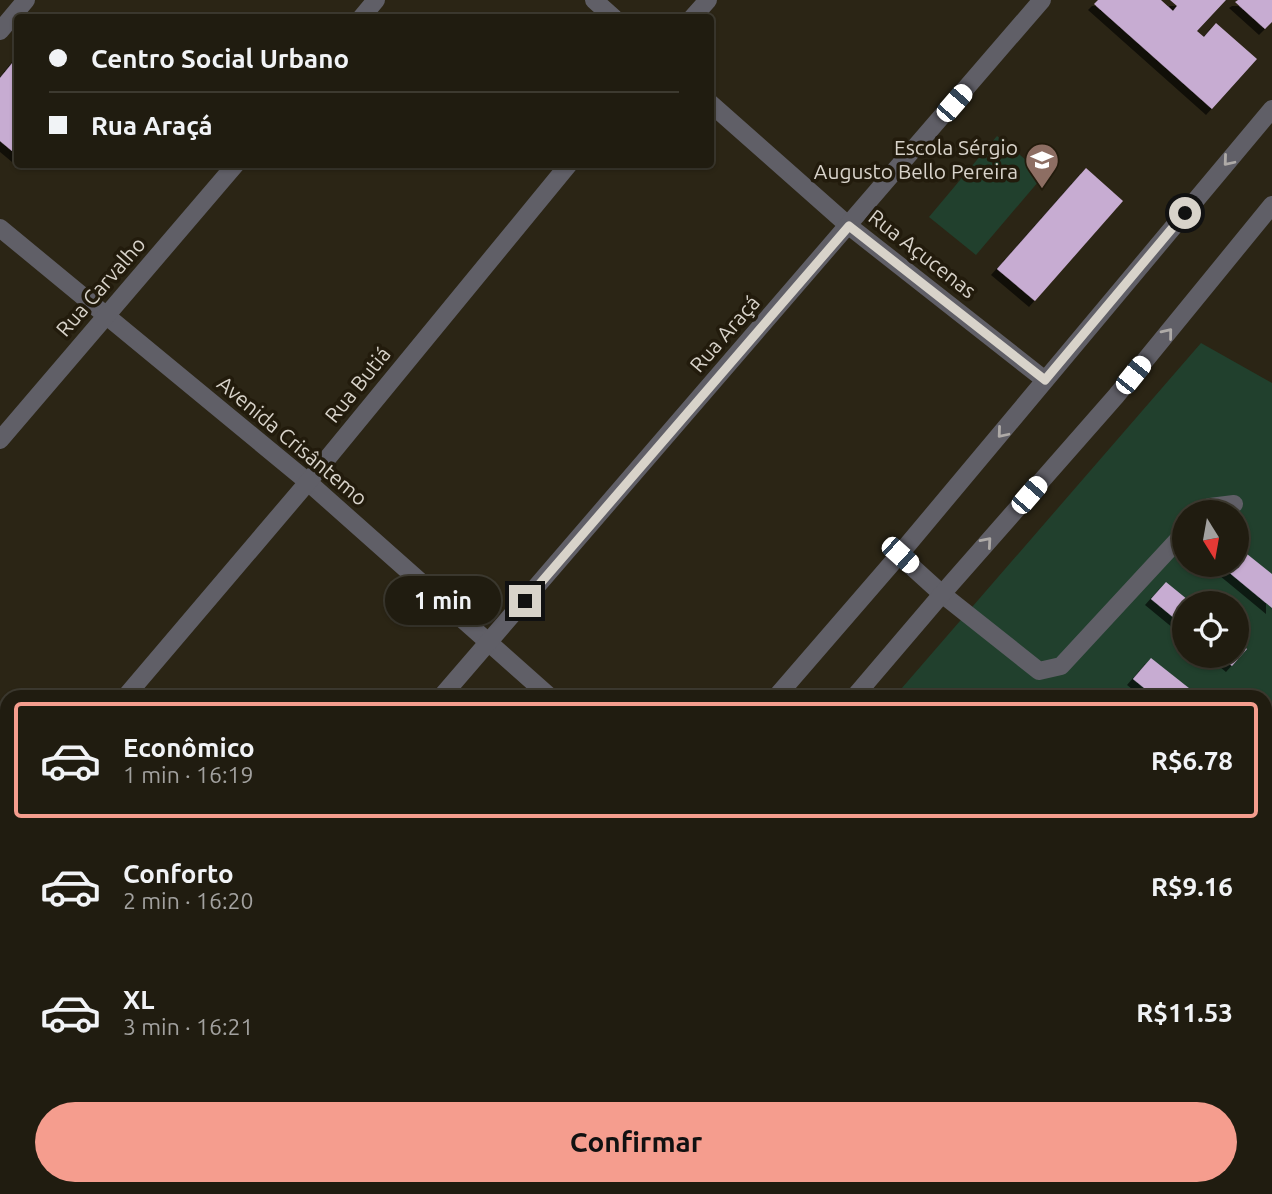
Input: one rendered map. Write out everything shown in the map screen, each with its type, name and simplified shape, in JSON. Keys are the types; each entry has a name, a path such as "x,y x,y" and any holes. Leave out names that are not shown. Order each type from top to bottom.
{"street":[{"path":"14,14 26,0"},
{"path":"364,14 376,0"},
{"path":"594,0 610,14"},
{"path":"696,14 708,0"},
{"name":"Rua Araçá","path":"447,690 1042,0"},
{"path":"0,31 14,14"},
{"name":"Rua Açucenas","path":"714,107 849,226 1045,380"},
{"path":"783,690 900,555 1272,108"},
{"name":"Rua Carvalho","path":"0,440 233,168"},
{"name":"Rua Butiá","path":"131,690 307,482 566,168"},
{"path":"860,690 1116,397 1272,205"},
{"name":"Avenida Crisântemo","path":"0,228 307,482 542,690"},
{"path":"900,555 942,594 1039,671 1061,666 1172,546"}],"green space":[{"path":"997,136 1044,175 976,255 929,217"},
{"path":"1201,343 1272,383 1272,690 900,690"}],"building":[{"path":"1098,0 1161,0 1173,11 1177,6 1170,0 1226,0 1197,31 1204,37 1216,23 1257,59 1212,109 1094,4"},
{"path":"1272,0 1272,22 1265,29 1235,2"},
{"path":"14,61 14,153 0,141 0,78"},
{"path":"1086,168 1123,201 1035,301 997,269"},
{"path":"1250,556 1272,574 1272,608 1236,578 1250,578"},
{"path":"1166,582 1177,591 1172,591 1172,616 1151,599"},
{"path":"1151,658 1191,690 1147,690 1133,679"}],"place":[{"name":"Escola Sérgio Augusto Bello Pereira","path":"1042,190"}],"route":[{"path":"525,601 849,226 1045,380 1185,213"}]}
